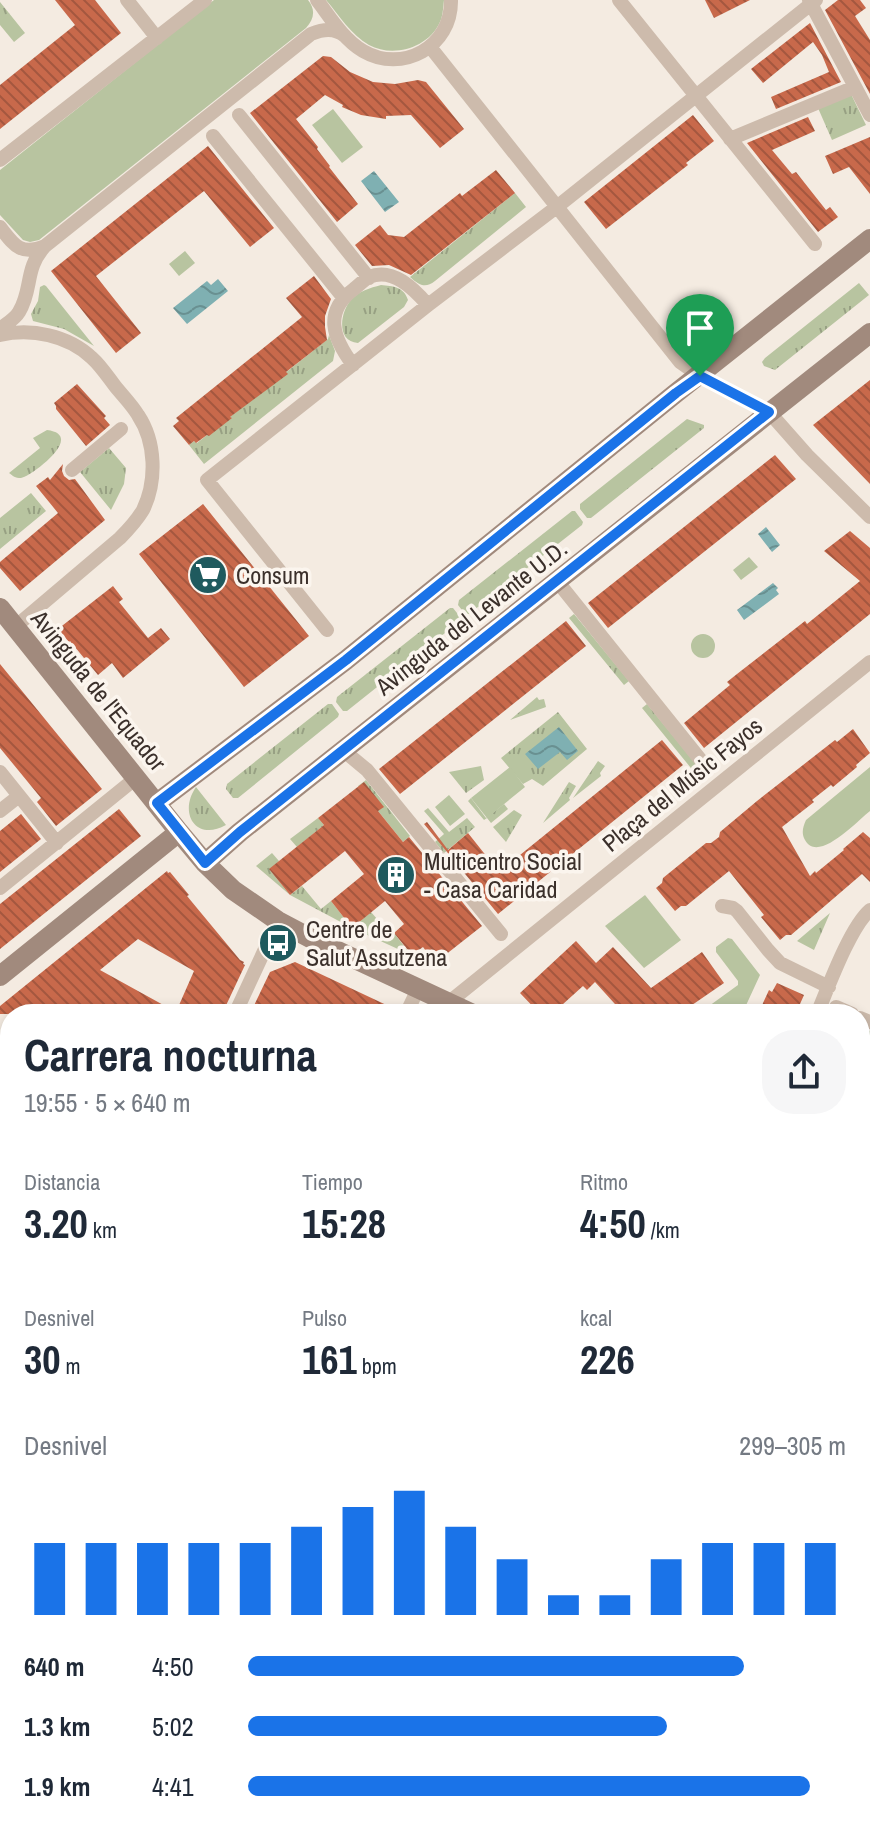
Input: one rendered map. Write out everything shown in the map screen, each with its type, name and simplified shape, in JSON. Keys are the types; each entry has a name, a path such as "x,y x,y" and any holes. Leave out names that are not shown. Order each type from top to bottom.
{"street":[{"path":"127,0 157,38"},
{"path":"0,160 205,0"},
{"path":"317,0 345,36"},
{"path":"0,329 18,314 31,267 45,246 311,34 337,31 376,57 406,58 431,48 444,33 451,0"},
{"path":"619,0 815,244"},
{"path":"327,630 207,480 558,206 812,1 869,111"},
{"path":"431,48 680,362 700,376 769,412 870,517"},
{"path":"730,139 855,87"},
{"path":"239,115 369,278"},
{"path":"213,136 343,297"},
{"path":"0,227 14,245 23,250 45,246"},
{"name":"Avinguda del Levante U.D.","path":"157,803 346,660 870,239"},
{"path":"353,365 340,348 335,333 334,318 343,297 369,278 390,276 404,281 428,305"},
{"path":"0,335 14,332 50,335 72,344 91,357 138,414 149,441 153,472 143,509 132,526 15,627"},
{"name":"Avinguda del Levante U.D.","path":"205,863 240,832 870,333"},
{"path":"72,470 121,429"},
{"path":"557,581 707,768"},
{"name":"Avinguda de l'Equador","path":"0,608 179,832 233,890 278,921 448,1003"},
{"name":"Plaça del Músic Fayos","path":"448,1003 870,662"},
{"path":"344,751 367,770 501,934"},
{"path":"0,772 57,843"},
{"path":"0,888 136,778"},
{"path":"0,811 19,796"},
{"path":"0,976 179,832"},
{"path":"722,906 737,911 780,963 829,987"},
{"path":"821,1004 855,928 870,910"},
{"path":"240,1004 266,947"},
{"path":"411,1004 418,989"}],"green space":[{"path":"214,0 308,0 313,14 306,28 39,240 23,240 0,215 0,170"},
{"path":"326,0 444,0 443,12 434,32 418,45 388,51 363,41"},
{"path":"0,2 25,33 14,42 0,25"},
{"path":"851,94 866,125 832,140 818,108"},
{"path":"333,109 363,147 342,163 312,125"},
{"path":"515,193 526,207 435,281 422,285 410,277"},
{"path":"185,251 195,263 179,276 169,264"},
{"path":"859,283 869,295 775,370 764,366 762,362 765,358"},
{"path":"44,285 94,346 64,329 33,321 31,314 38,301 40,287"},
{"path":"381,285 401,290 408,300 404,307 358,343 351,341 346,338 342,326 347,305 361,292"},
{"path":"329,335 335,351 333,361 204,464 189,445 194,441 197,443 328,339"},
{"path":"687,419 704,425 704,428 591,518 587,518 580,504"},
{"path":"47,430 58,433 61,439 52,456 21,478 9,473 40,448 33,438"},
{"path":"109,448 126,468 124,484 111,510 80,472"},
{"path":"31,493 46,511 0,549 0,518"},
{"path":"572,511 583,522 582,525 469,614 465,614 458,605 459,600"},
{"path":"749,557 758,567 741,580 733,570"},
{"path":"450,608 461,618 460,621 347,711 343,711 336,702 337,697"},
{"path":"574,614 629,681 624,685 569,618"},
{"path":"703,634 711,638 715,646 711,654 703,658 695,654 691,646 695,638"},
{"path":"537,697 544,699 546,707 510,720"},
{"path":"328,704 332,704 338,717 238,798 233,798 226,789 227,784"},
{"path":"647,704 700,769 695,773 642,708"},
{"path":"558,712 587,749 543,786 532,779 523,784 501,758"},
{"path":"598,761 605,766 601,776 573,798"},
{"path":"481,766 484,780 466,793 449,772"},
{"path":"510,767 525,787 487,818 471,798"},
{"path":"870,767 870,811 828,844 811,846 803,835 806,820"},
{"path":"366,780 410,836 403,842 358,786"},
{"path":"569,782 576,786 570,800 543,823"},
{"path":"196,787 226,825 206,830 193,822 189,806"},
{"path":"449,795 465,814 450,826 435,807"},
{"path":"471,798 486,818 504,804 508,809 491,823 487,818 484,820 468,801"},
{"path":"428,808 449,832 467,818 475,827 444,853 435,842 444,834 424,811"},
{"path":"514,810 522,815 506,842 493,827"},
{"path":"318,818 324,825 297,847 290,839"},
{"path":"272,853 279,861 270,870 290,895 256,866"},
{"path":"302,886 321,909 331,901 352,928 290,895"},
{"path":"645,895 681,940 644,968 605,926"},
{"path":"371,912 391,935 394,933 411,955 352,928"},
{"path":"830,913 814,950 797,941"},
{"path":"728,938 732,939 760,975 747,1004 712,1004 738,985 716,952 716,947"}],"water":[{"path":"374,171 399,202 385,212 361,181"},
{"path":"218,279 228,291 187,324 173,308 207,281 211,285"},
{"path":"766,527 780,545 772,552 758,534"},
{"path":"773,583 779,594 744,620 737,610"},
{"path":"559,727 578,751 567,760 560,752 538,769 525,754"}],"building":[{"path":"55,0 95,0 121,33 0,129 0,85 75,25"},
{"path":"705,0 750,0 714,18"},
{"path":"838,0 860,0 866,8 855,16 870,40 870,94 825,10"},
{"path":"810,23 841,82 776,109 771,97 829,72 822,55 813,42 763,83 751,69"},
{"path":"323,56 331,57 350,72 373,82 426,82 464,129 440,148 411,115 386,116 386,119 361,115 325,95 296,119 358,204 337,222 250,113"},
{"path":"693,115 714,141 606,229 584,202"},
{"path":"808,117 815,131 772,150 792,174 796,172 826,210 830,207 838,217 818,232 747,143"},
{"path":"870,137 870,194 849,167 833,174 825,156"},
{"path":"208,146 274,228 250,247 204,191 96,276 141,333 116,353 51,271"},
{"path":"496,170 515,193 411,275 389,265 372,266 355,245 380,225 388,235 404,237 460,193 462,196"},
{"path":"314,276 331,299 325,316 327,340 209,436 189,445 173,426 179,421 176,418 302,317 286,298"},
{"path":"870,380 870,484 813,425"},
{"path":"77,384 106,416 104,418 110,425 86,446 54,403"},
{"path":"775,455 796,479 608,628 588,603"},
{"path":"63,464 64,476 69,480 75,479 105,520 20,591 0,568 0,562 58,513 36,486 48,477 50,480"},
{"name":"Consum","path":"203,504 309,636 244,687 139,554"},
{"path":"850,531 870,548 870,614 704,748 684,723 730,685 727,682 860,581 824,551"},
{"path":"113,586 123,599 119,602 148,638 161,628 170,639 123,678 112,663 98,675 58,629"},
{"path":"566,621 586,646 400,794 379,769"},
{"path":"0,664 102,789 56,826 37,802 41,798 0,748"},
{"path":"853,729 870,753 782,827 810,876 863,832 870,838 870,882 862,874 791,935 780,940 729,871 686,906 675,911 656,888 663,878 706,843 719,837 720,832 757,801"},
{"path":"662,740 683,765 498,914 424,824 427,822 448,850 468,833 499,872"},
{"name":"Multicentro Social - Casa Caridad","path":"364,782 384,807 378,811 403,842 409,837 482,926 435,963 423,947 412,955 394,933 404,924 385,901 352,928 331,901 364,874 345,851 290,895 269,869 324,825 318,818"},
{"path":"119,809 141,836 0,949 0,904"},
{"path":"21,814 41,839 0,872 0,831"},
{"path":"167,871 245,965 227,1004 180,1004 194,971 138,939 100,970 162,1004 2,1004"},
{"path":"576,941 596,963 613,947 651,988 702,952 724,983 694,1004 615,1004 595,982 587,990 583,986 563,1004 530,1004 520,993"},
{"path":"295,962 384,1004 255,1004 270,972"},
{"path":"777,983 804,995 800,1004 763,1004 769,990 772,992"}],"place":[{"name":"Consum","path":"208,575"},
{"name":"Multicentro Social - Casa Caridad","path":"396,875"},
{"name":"Centre de Salut Assutzena","path":"278,943"}],"route":[{"path":"700,376 769,412 205,863 157,803 346,660 700,376"}]}
